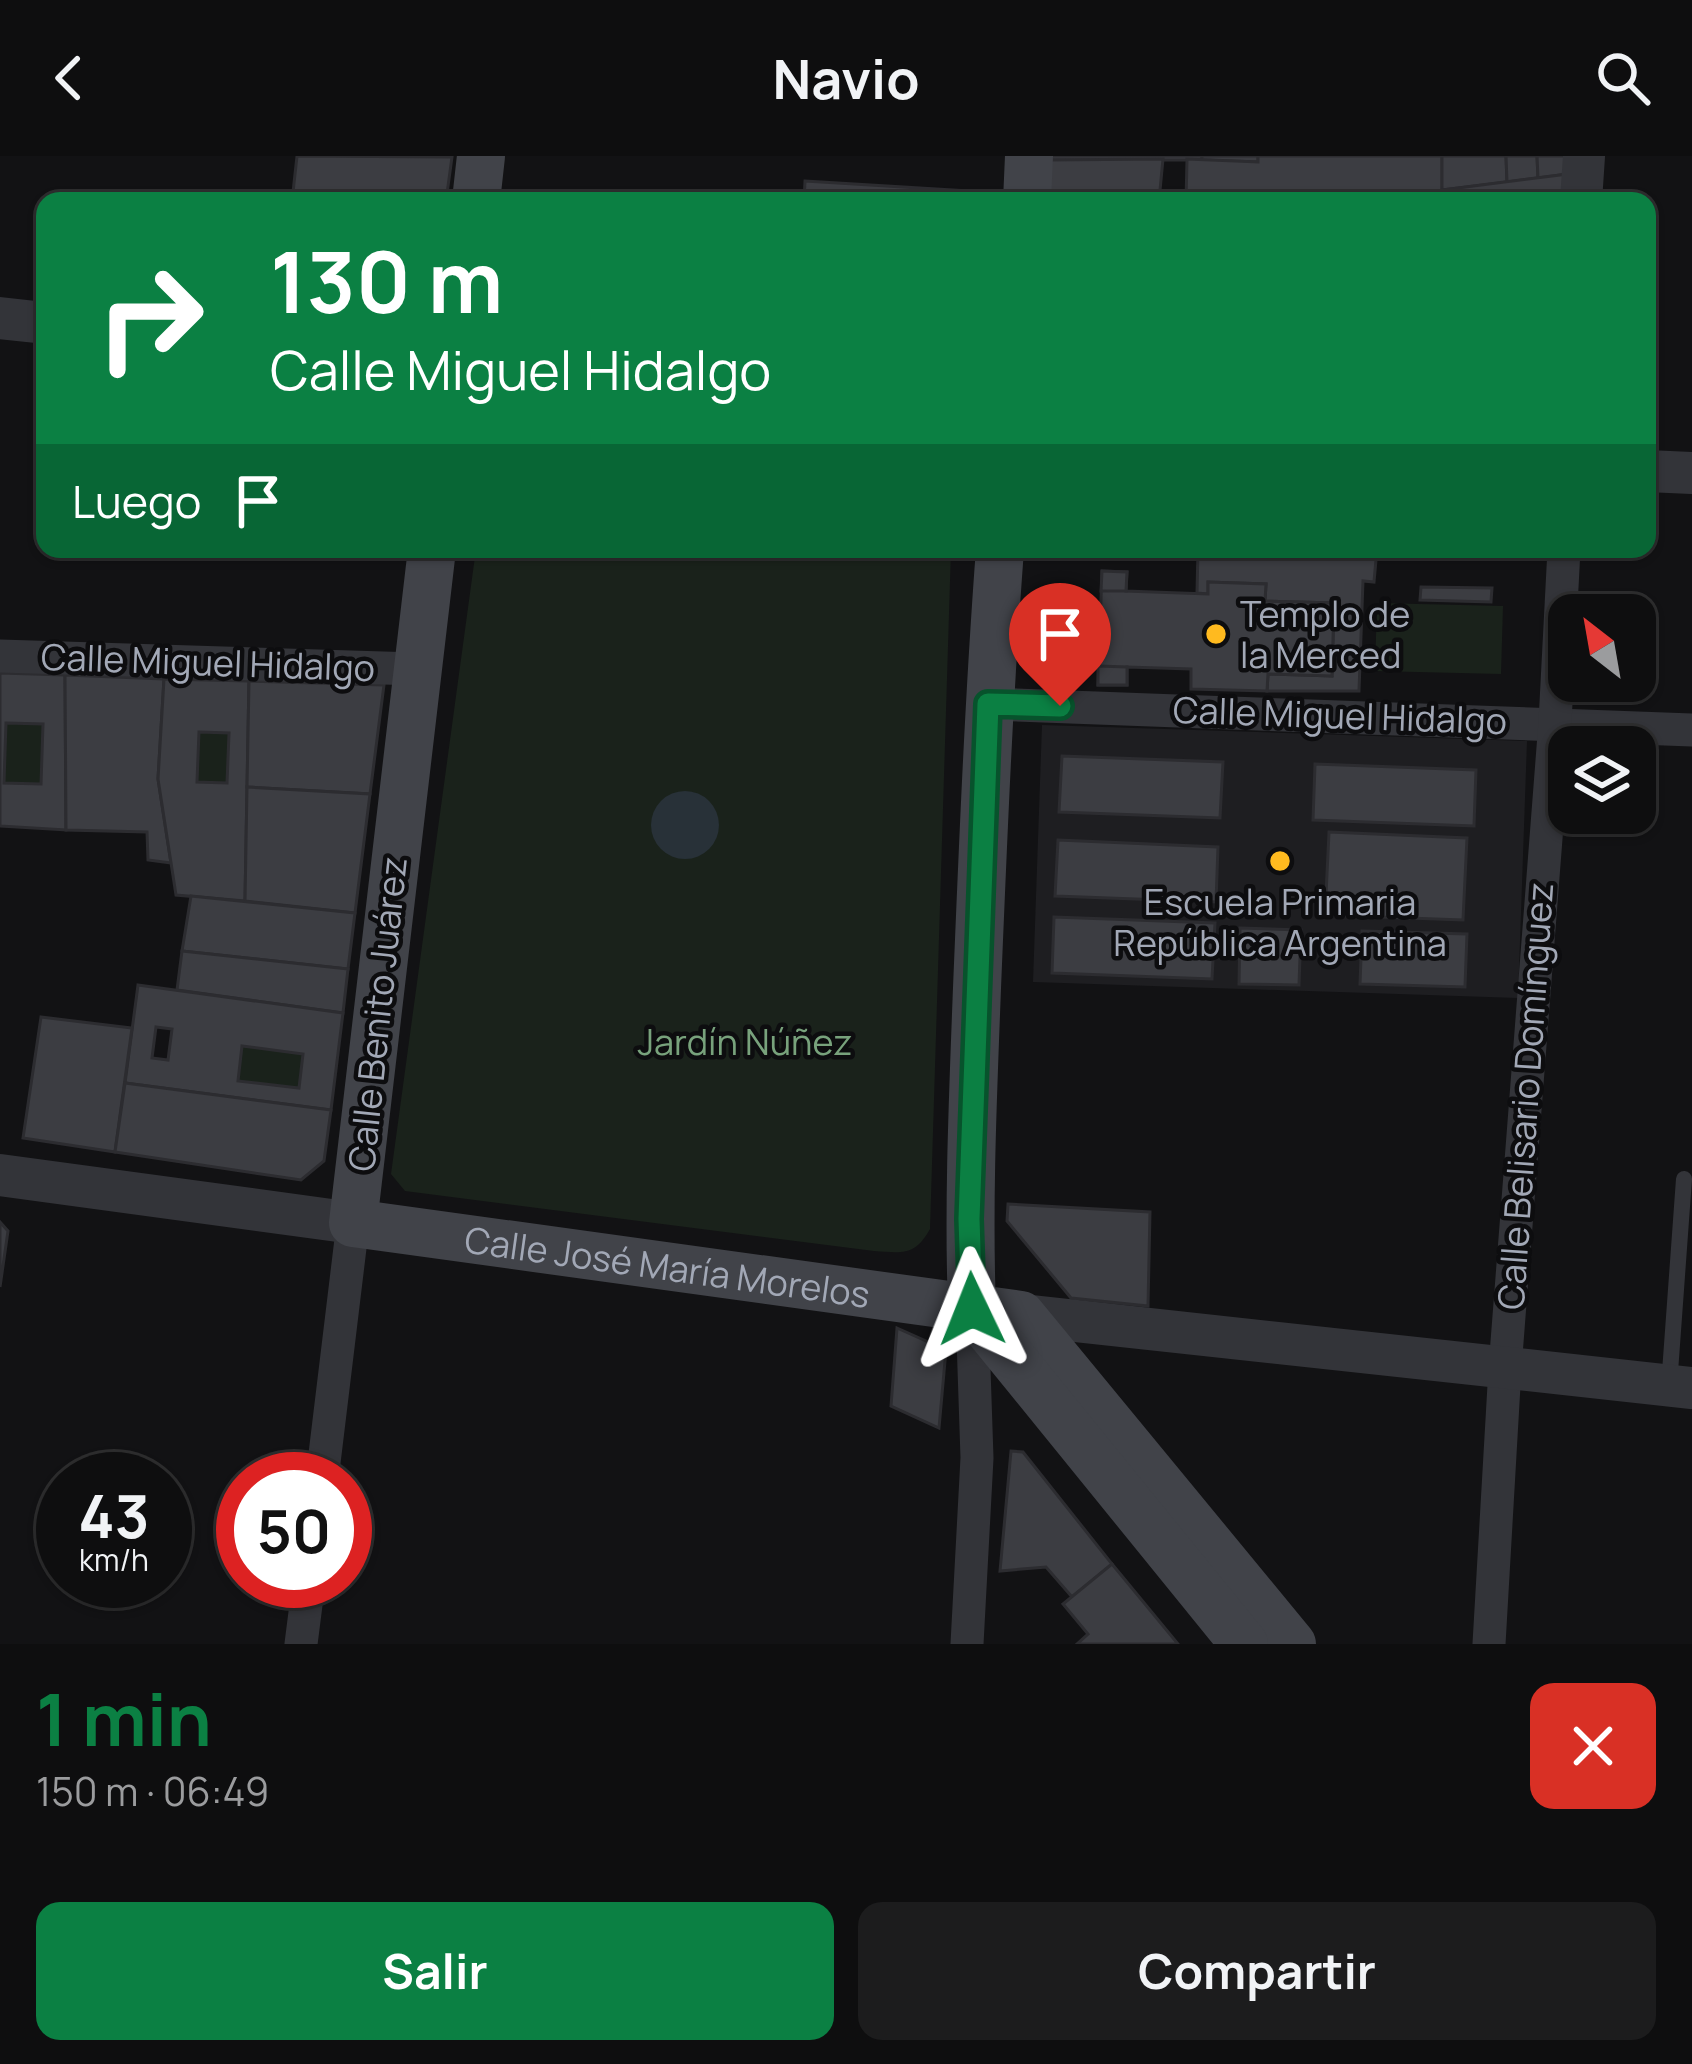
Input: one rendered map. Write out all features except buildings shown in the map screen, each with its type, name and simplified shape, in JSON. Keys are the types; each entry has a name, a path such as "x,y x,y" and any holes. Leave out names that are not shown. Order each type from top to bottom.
{"main road":[{"path":"477,192 481,156"},
{"path":"1027,192 1029,156"},
{"name":"Calle Benito Juárez","path":"353,1222 431,558"},
{"path":"999,558 988,704 970,1195 972,1309 1244,1644"},
{"name":"Calle José María Morelos","path":"353,1222 1022,1315"},
{"path":"1022,1315 1292,1644"}],"street":[{"path":"1582,192 1584,156"},
{"path":"0,318 36,322"},
{"path":"1656,471 1692,473"},
{"name":"Calle Belisario Domínguez","path":"1489,1644 1504,1368 1564,558"},
{"name":"Calle Miguel Hidalgo","path":"0,656 416,669"},
{"name":"Calle Miguel Hidalgo","path":"988,704 1692,730"},
{"name":"Calle José María Morelos","path":"0,1175 353,1222"},
{"name":"Calle Benito Juárez","path":"325,1452 353,1222"},
{"path":"967,1644 977,1458 972,1309"},
{"name":"Calle José María Morelos","path":"1022,1315 1680,1387"},
{"path":"302,1644 306,1608"}],"lane":[{"path":"1680,1387 1684,1178"}],"shaded area":[{"name":"Escuela Primaria República Argentina","path":"1042,725 1527,741 1518,998 1033,982"},
{"path":"685,791 709,801 719,825 709,849 685,859 661,849 651,825 661,801"}],"green space":[{"name":"Jardín Núñez","path":"475,558 951,558 930,1229 919,1244 901,1252 874,1251 405,1191 391,1174","holes":["692,792 716,812 715,838 707,848 681,857 664,851"]},
{"path":"1377,603 1503,606 1501,674 1375,671"},
{"path":"6,723 43,724 41,784 4,783"},
{"path":"199,732 229,733 227,783 197,782"},
{"path":"242,1046 303,1054 299,1088 238,1081"}],"place":[{"name":"Templo de la Merced","path":"1216,634"},
{"name":"Escuela Primaria República Argentina","path":"1280,861"}],"route":[{"path":"972,1309 969,1219 988,704 1060,706"}]}
